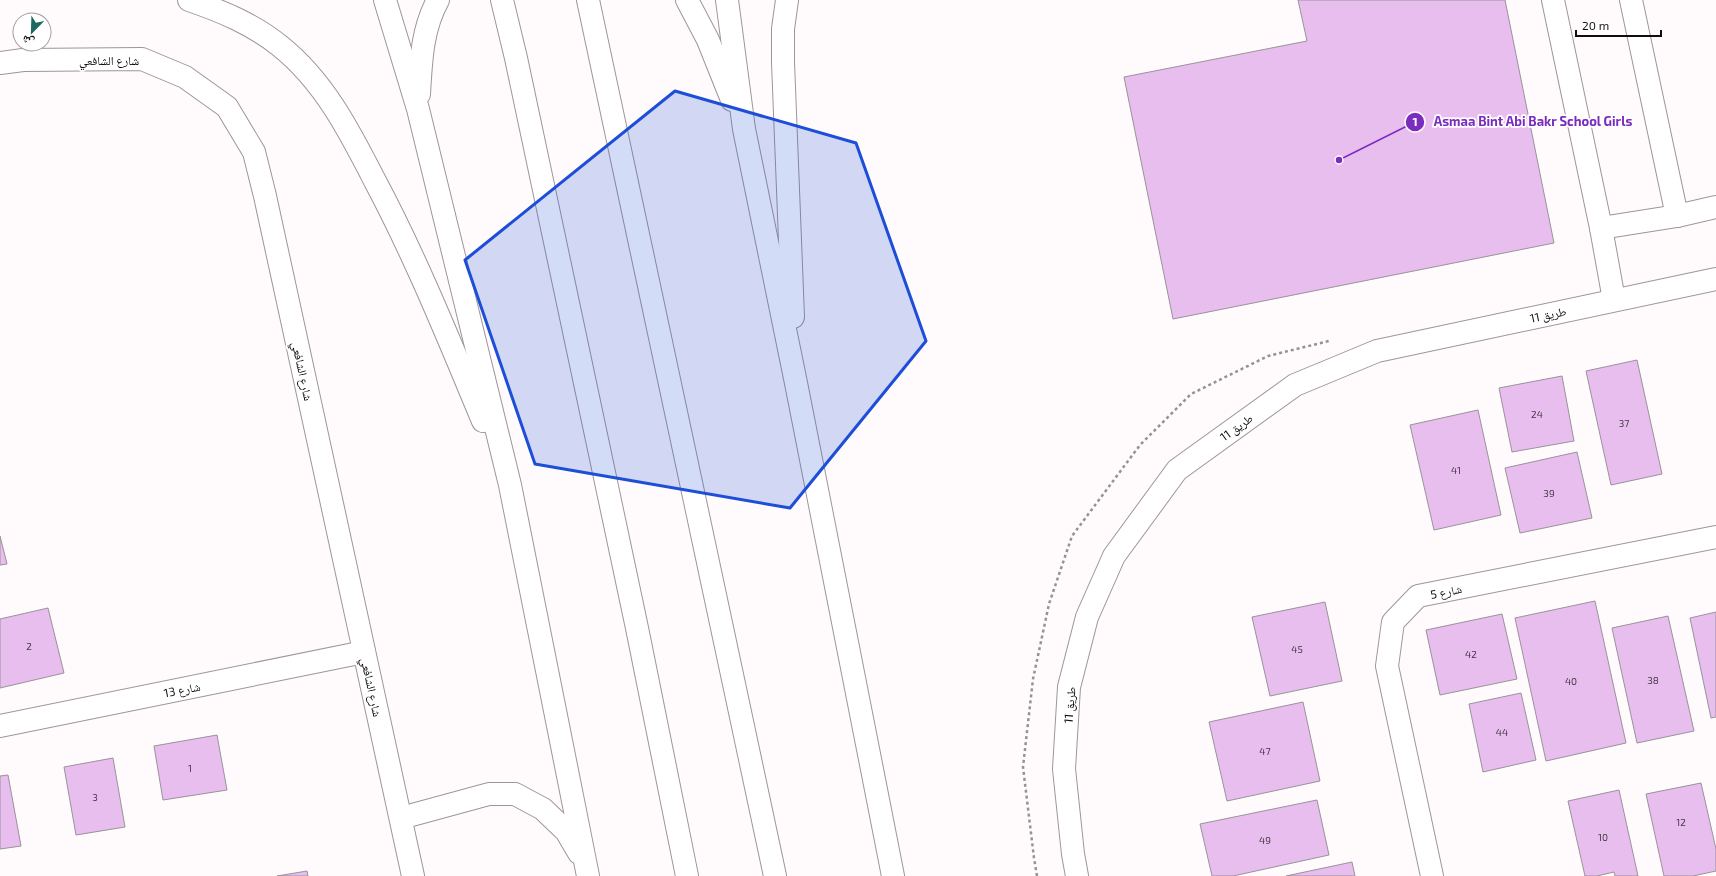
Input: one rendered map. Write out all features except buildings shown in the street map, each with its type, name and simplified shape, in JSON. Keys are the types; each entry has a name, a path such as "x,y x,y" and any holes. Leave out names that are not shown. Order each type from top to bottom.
{"main road":[{"path":"189,0 251,26 280,46 312,77 337,112 394,216 433,300 510,485"},
{"path":"385,0 418,109 510,485 587,871"},
{"path":"418,109 422,47 430,18 438,0"},
{"path":"502,0 516,58 636,620 687,876"},
{"path":"588,0 775,876"},
{"path":"687,0 708,40 744,129"},
{"path":"727,0 744,129 796,383 893,876"},
{"path":"787,0 783,29 783,62 796,383"},
{"path":"1553,0 1601,228 1614,300"},
{"path":"1631,0 1678,216"},
{"name":"شارع الشافعي","path":"0,63 23,60 142,59 185,77 227,107 254,152 265,196 413,876"},
{"path":"1601,228 1678,216 1716,207"},
{"name":"طريق 11","path":"1077,876 1073,854 1064,769 1069,687 1087,617 1114,556 1177,470 1295,385 1377,351 1716,278"},
{"name":"شارع 5","path":"1432,876 1387,666 1393,622 1418,596 1716,537"},
{"name":"شارع 13","path":"0,726 364,652"},
{"path":"401,818 489,794 515,794 543,809 566,831 587,871"}],"path":[{"path":"1037,876 1023,767 1033,679 1049,604 1072,536 1140,445 1191,394 1268,356 1329,341"}],"highlighted area":[{"path":"675,91 856,143 926,341 790,508 535,464 465,260"}],"place":[{"name":"Asmaa Bint Abi Bakr School Girls","path":"1339,160"}]}
